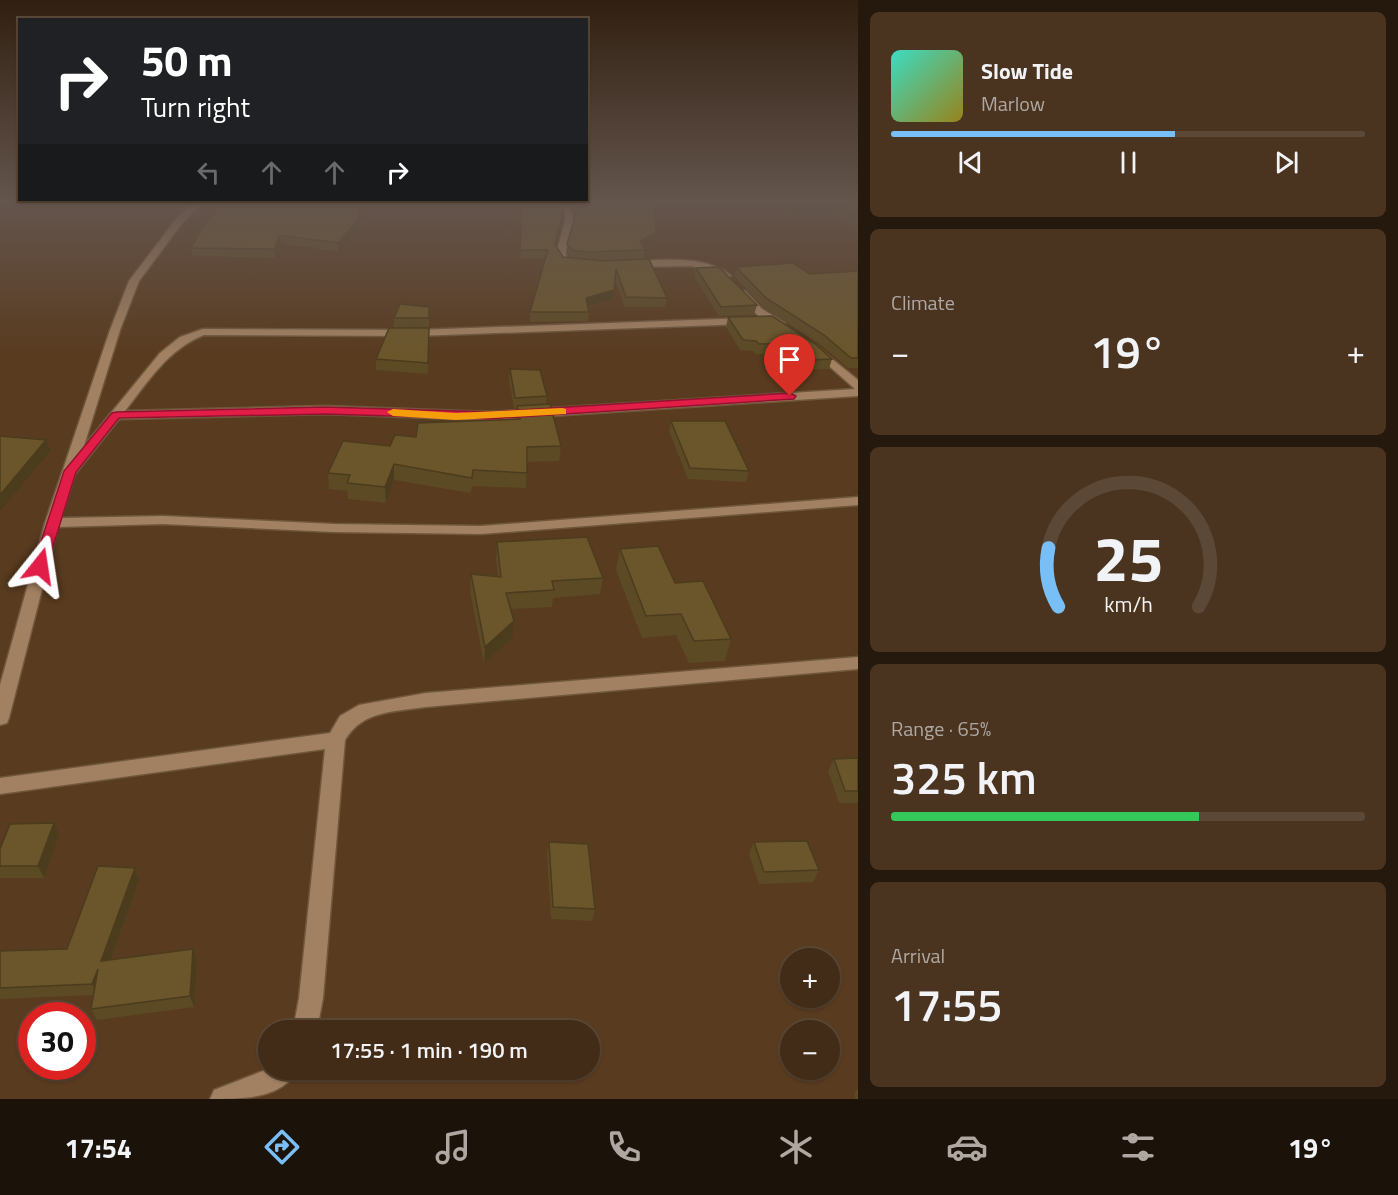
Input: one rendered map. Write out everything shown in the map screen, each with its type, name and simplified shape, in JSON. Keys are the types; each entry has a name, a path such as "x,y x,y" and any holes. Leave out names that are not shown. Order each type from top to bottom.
{"street":[{"path":"0,718 52,523 115,330 134,281 156,252"},
{"path":"560,252 567,263 585,266"},
{"path":"622,264 688,263 717,270 727,277 758,311 791,331"},
{"path":"70,471 164,356 184,339 203,332 416,333 771,320"},
{"path":"807,342 858,386"},
{"path":"116,415 325,410 489,416 858,392"},
{"path":"52,523 163,520 334,528 481,530 858,501"},
{"path":"307,1020 311,998 336,740 347,721 365,710 384,705 614,682 858,663"},
{"path":"0,786 336,740"},
{"path":"223,1099 276,1080"}],"building":[{"path":"547,252 560,252 563,257 602,261 649,259 667,298 626,297 616,269 614,290 586,298 589,312 530,312"},
{"path":"793,263 810,274 858,271 858,358 851,358 824,335 766,298 736,267"},
{"path":"718,267 757,305 721,307 696,268"},
{"path":"400,304 429,307 429,318 394,318"},
{"path":"772,316 814,343 832,359 808,360 793,343 759,344 756,341 743,340 728,317"},
{"path":"389,328 429,328 428,363 376,359"},
{"path":"510,369 540,370 547,396 515,398"},
{"path":"550,404 561,446 527,447 527,473 473,470 472,478 394,464 385,487 347,483 350,475 328,473 343,441 390,446 395,435 416,437 418,423 520,419 517,406"},
{"path":"671,421 725,421 749,471 690,468"},
{"path":"0,436 46,440 0,495"},
{"path":"587,537 603,578 552,581 554,590 506,593 514,621 485,647 471,574 501,577 497,542"},
{"path":"658,546 675,583 703,581 731,639 694,641 681,614 646,616 620,549"},
{"path":"858,758 858,791 845,791 834,759"},
{"path":"54,823 38,866 0,866 0,849 10,824"},
{"path":"807,841 819,870 764,872 754,842"},
{"path":"549,842 588,844 595,909 553,907"},
{"path":"98,866 135,868 101,961 193,949 190,996 96,1008 96,1002 92,1002 98,969 92,984 0,988 0,951 67,949"}],"slow traffic":[{"path":"393,412 456,416 562,412"}],"route":[{"path":"40,566 70,471 116,415 325,410 489,416 790,396"}]}
